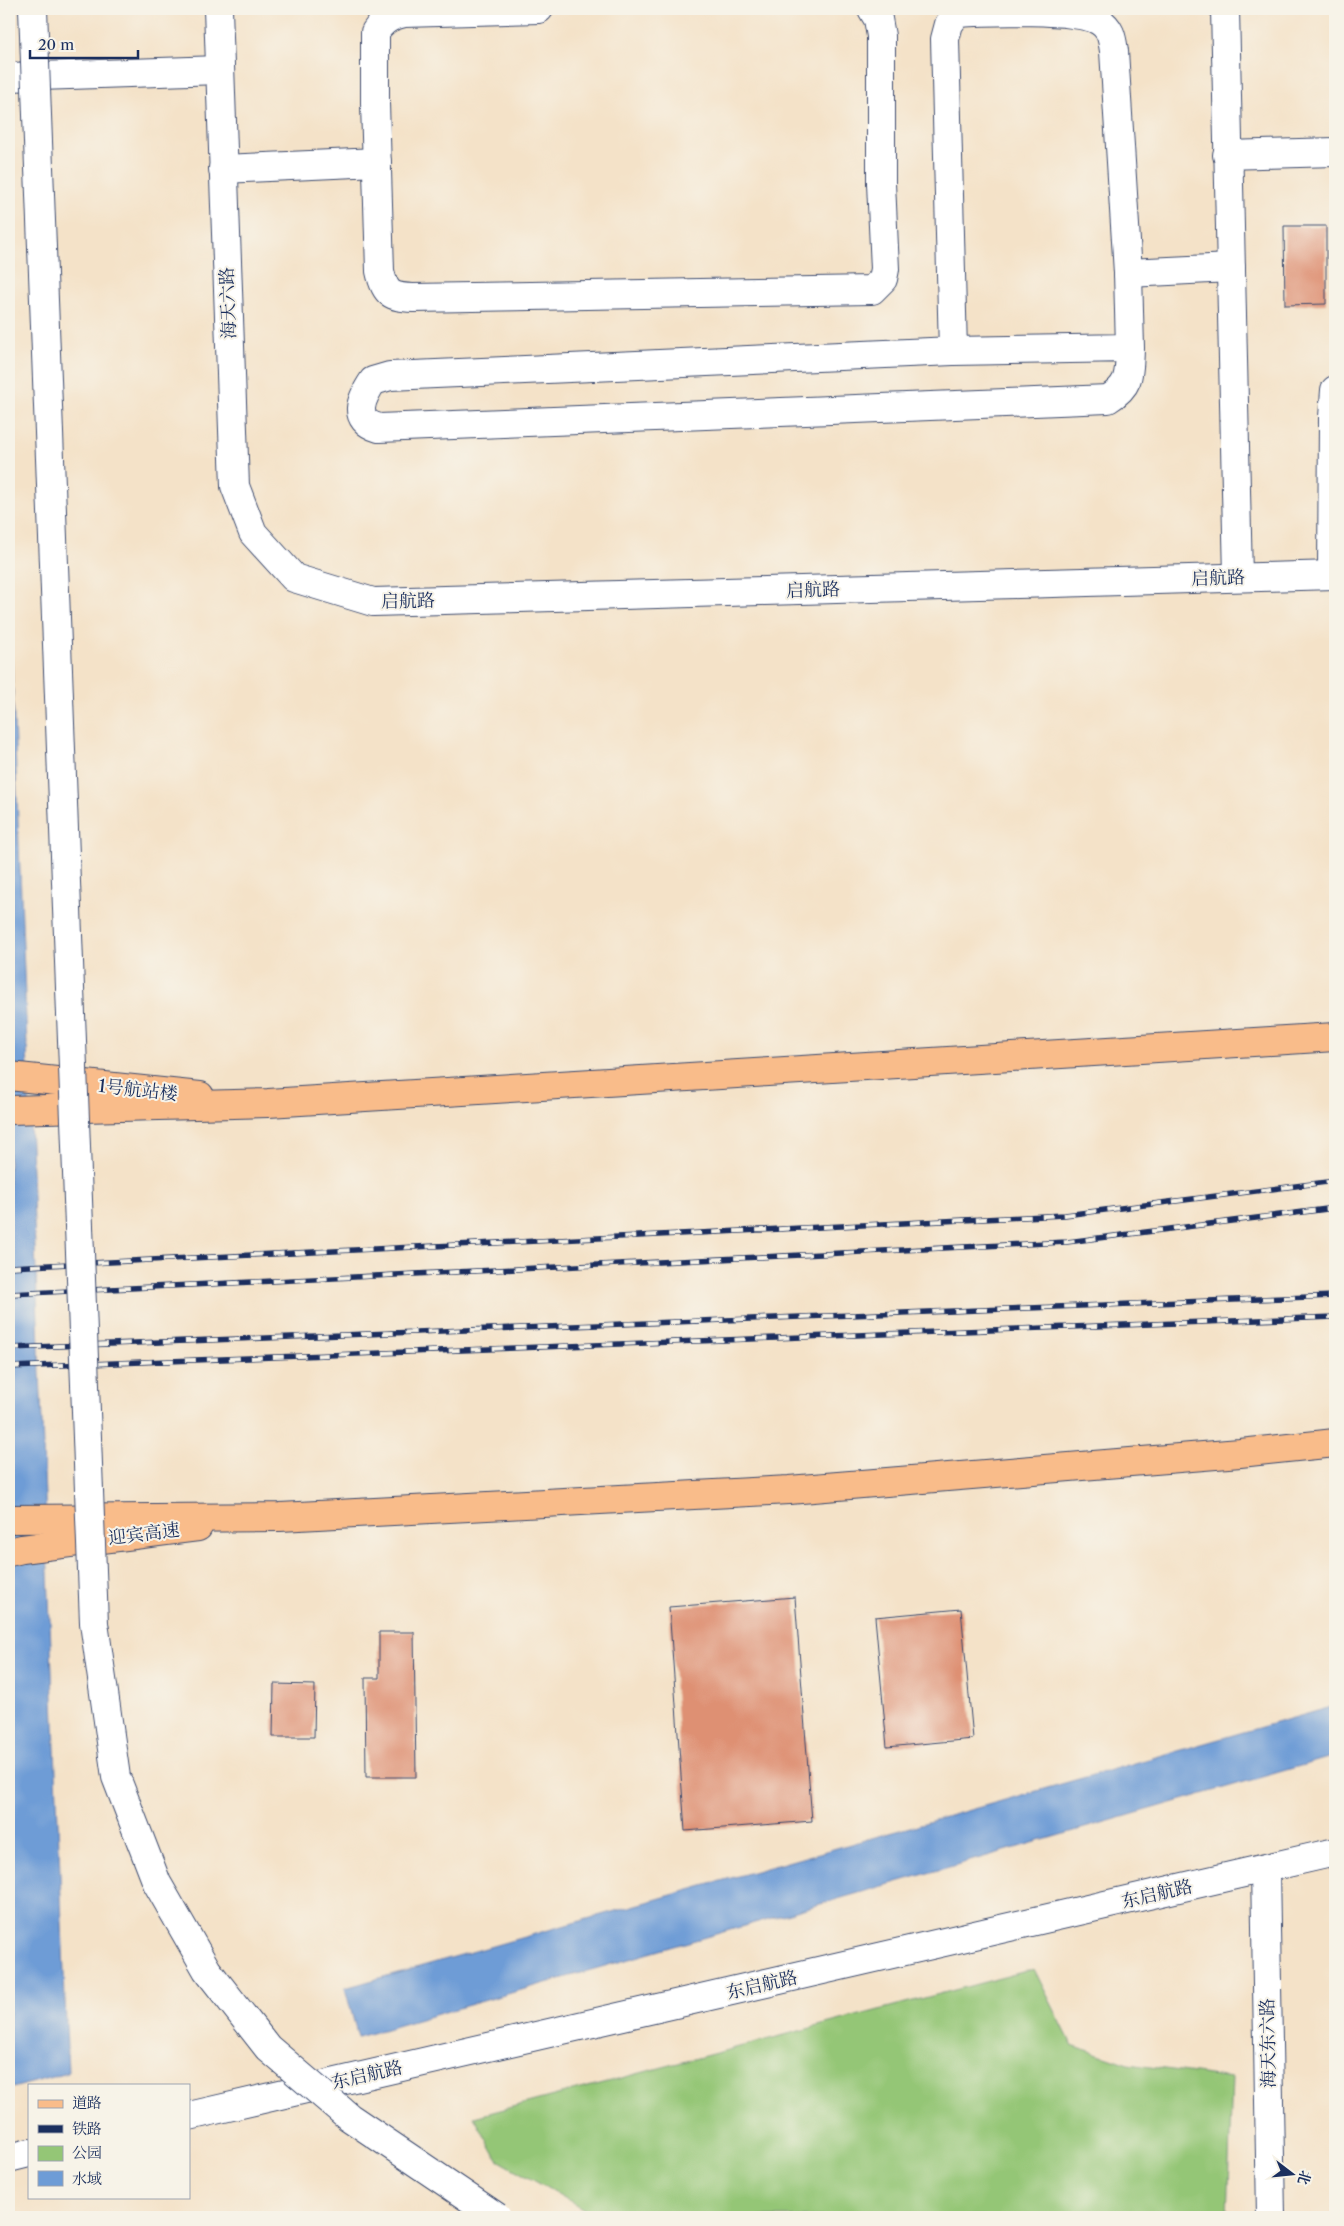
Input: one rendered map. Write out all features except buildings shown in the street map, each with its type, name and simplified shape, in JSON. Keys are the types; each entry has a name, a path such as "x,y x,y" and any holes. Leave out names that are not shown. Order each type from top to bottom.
{"main road":[{"path":"1280,1042 1335,1033"},
{"path":"9,1110 268,1103 1280,1042 1335,1037"},
{"name":"1号航站楼","path":"9,1076 268,1103"},
{"path":"9,1519 280,1517 789,1490 1240,1453 1335,1443"},
{"name":"迎宾高速","path":"9,1552 280,1517"}],"street":[{"path":"33,9 94,1623 116,1777 157,1883 207,1970 268,2048 349,2117 496,2217"},
{"name":"海天六路","path":"218,9 235,486 253,533 294,578"},
{"path":"539,9 404,13 390,16 381,23 375,32 380,272 388,293 398,297 872,290 883,279 885,269 881,183 881,36 878,19 872,9"},
{"path":"1225,9 1238,577"},
{"path":"953,351 946,39 949,24 957,13 981,11 1082,14 1099,21 1110,31 1114,51 1128,273 1130,348 1128,379 1122,391 1108,399 379,428 369,425 364,421 361,411 363,396 373,381 390,376 953,351 1130,348"},
{"path":"9,77 220,70"},
{"path":"1227,156 1335,152"},
{"path":"223,169 377,162"},
{"path":"1128,273 1231,268"},
{"path":"1334,575 1333,417 1335,390"},
{"name":"启航路","path":"294,578 373,602 1334,575"},
{"name":"东启航路","path":"190,2116 1335,1852"},
{"name":"海天东六路","path":"1265,1869 1271,2217"},
{"path":"9,2158 28,2153"}],"green space":[{"path":"1034,1969 1072,2045 1128,2064 1232,2078 1227,2217 598,2217 498,2160 474,2117"}],"water":[{"path":"9,595 68,2073 9,2089"},
{"path":"1335,1706 1335,1756 358,2037 345,1988"}],"railway":[{"path":"9,1267 1065,1215 1335,1181"},
{"path":"9,1294 1067,1242 1335,1208"},
{"path":"9,1348 1335,1296"},
{"path":"9,1367 1335,1317"}]}
